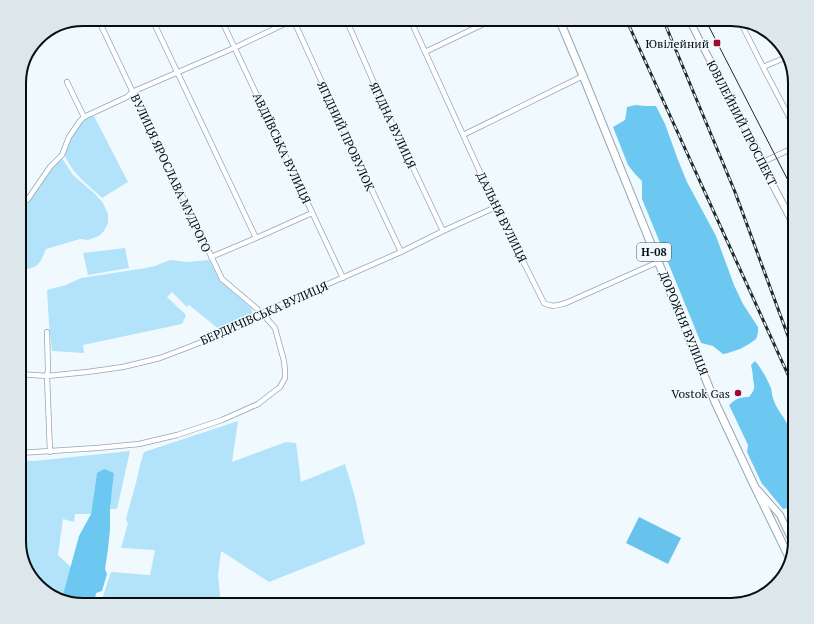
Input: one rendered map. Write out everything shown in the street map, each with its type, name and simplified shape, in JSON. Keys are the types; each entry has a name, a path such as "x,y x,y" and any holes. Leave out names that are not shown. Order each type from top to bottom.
{"main road":[{"name":"ДОРОЖНЯ ВУЛИЦЯ","path":"562,26 715,402 787,552"},
{"name":"ЮВІЛЕЙНИЙ ПРОСПЕКТ","path":"693,26 788,214"},
{"path":"753,483 780,515 788,532"}],"street":[{"name":"ВУЛИЦЯ ЯРОСЛАВА МУДРОГО","path":"26,454 139,444 177,435 222,420 258,404 280,387 285,378 284,361 275,328 262,314 222,279 101,26"},
{"path":"155,26 256,238"},
{"name":"АВДІЇВСЬКА ВУЛИЦЯ","path":"224,26 343,278"},
{"path":"26,201 50,167 62,155 69,137 84,117 127,97 132,92 234,48 280,26"},
{"name":"ЯГІДНИЙ ПРОВУЛОК","path":"297,26 343,130 401,252"},
{"name":"ЯГІДНА ВУЛИЦЯ","path":"349,26 388,115 443,231"},
{"name":"ДАЛЬНЯ ВУЛИЦЯ","path":"413,26 496,207 544,303 553,306 566,303 658,262"},
{"path":"425,52 479,26"},
{"path":"743,27 788,115"},
{"path":"763,67 782,59"},
{"path":"463,134 583,76"},
{"path":"67,82 84,117"},
{"path":"763,162 788,150"},
{"name":"БЕРДИЧІВСЬКА ВУЛИЦЯ","path":"26,374 47,376 87,372 160,358 234,329 262,314 401,252 496,207"},
{"path":"211,257 312,213"},
{"path":"47,332 50,452"}],"shaded area":[{"path":"636,105 656,106 665,124 687,182 716,236 734,285 743,304 758,327 756,339 740,349 723,354 713,346 701,343 642,199 642,181 628,165 613,127 625,120 627,107"},
{"path":"94,116 128,182 102,198 75,172 64,154 78,126 85,119"},
{"path":"62,158 73,175 103,203 108,214 108,223 104,231 99,236 88,240 80,239 46,249 42,259 37,265 26,269 26,202 57,162"},
{"path":"125,248 129,268 88,275 83,253"},
{"path":"170,260 187,262 209,260 220,281 251,308 252,314 241,321 220,330 189,305 187,307 172,292 167,297 186,315 182,324 83,345 84,353 52,351 47,290 66,285 81,278 146,268"},
{"path":"755,361 762,371 771,388 776,405 788,426 788,508 783,509 762,484 747,452 748,445 729,405 743,397 749,397 754,389 751,365"},
{"path":"238,421 232,462 286,442 296,443 301,482 345,464 355,497 365,544 269,582 221,551 218,575 220,598 102,598 111,572 150,575 155,550 121,548 128,523 126,519 144,452"},
{"path":"130,451 117,509 110,509 114,473 97,474 91,514 75,514 74,522 63,519 58,555 71,567 63,594 48,586 40,579 29,559 27,552 26,460 34,461"},
{"path":"104,469 114,473 110,509 110,529 105,569 107,574 102,591 96,593 95,598 76,598 63,594 79,536 91,514 97,473"},
{"path":"639,517 681,538 668,564 626,543"}],"tram line":[{"path":"709,26 788,180"}],"railway":[{"path":"629,26 788,375"},
{"path":"666,26 735,192 788,336"}],"place":[{"name":"Ювілейний","path":"717,43"},
{"name":"Vostok Gas","path":"738,393"}]}
